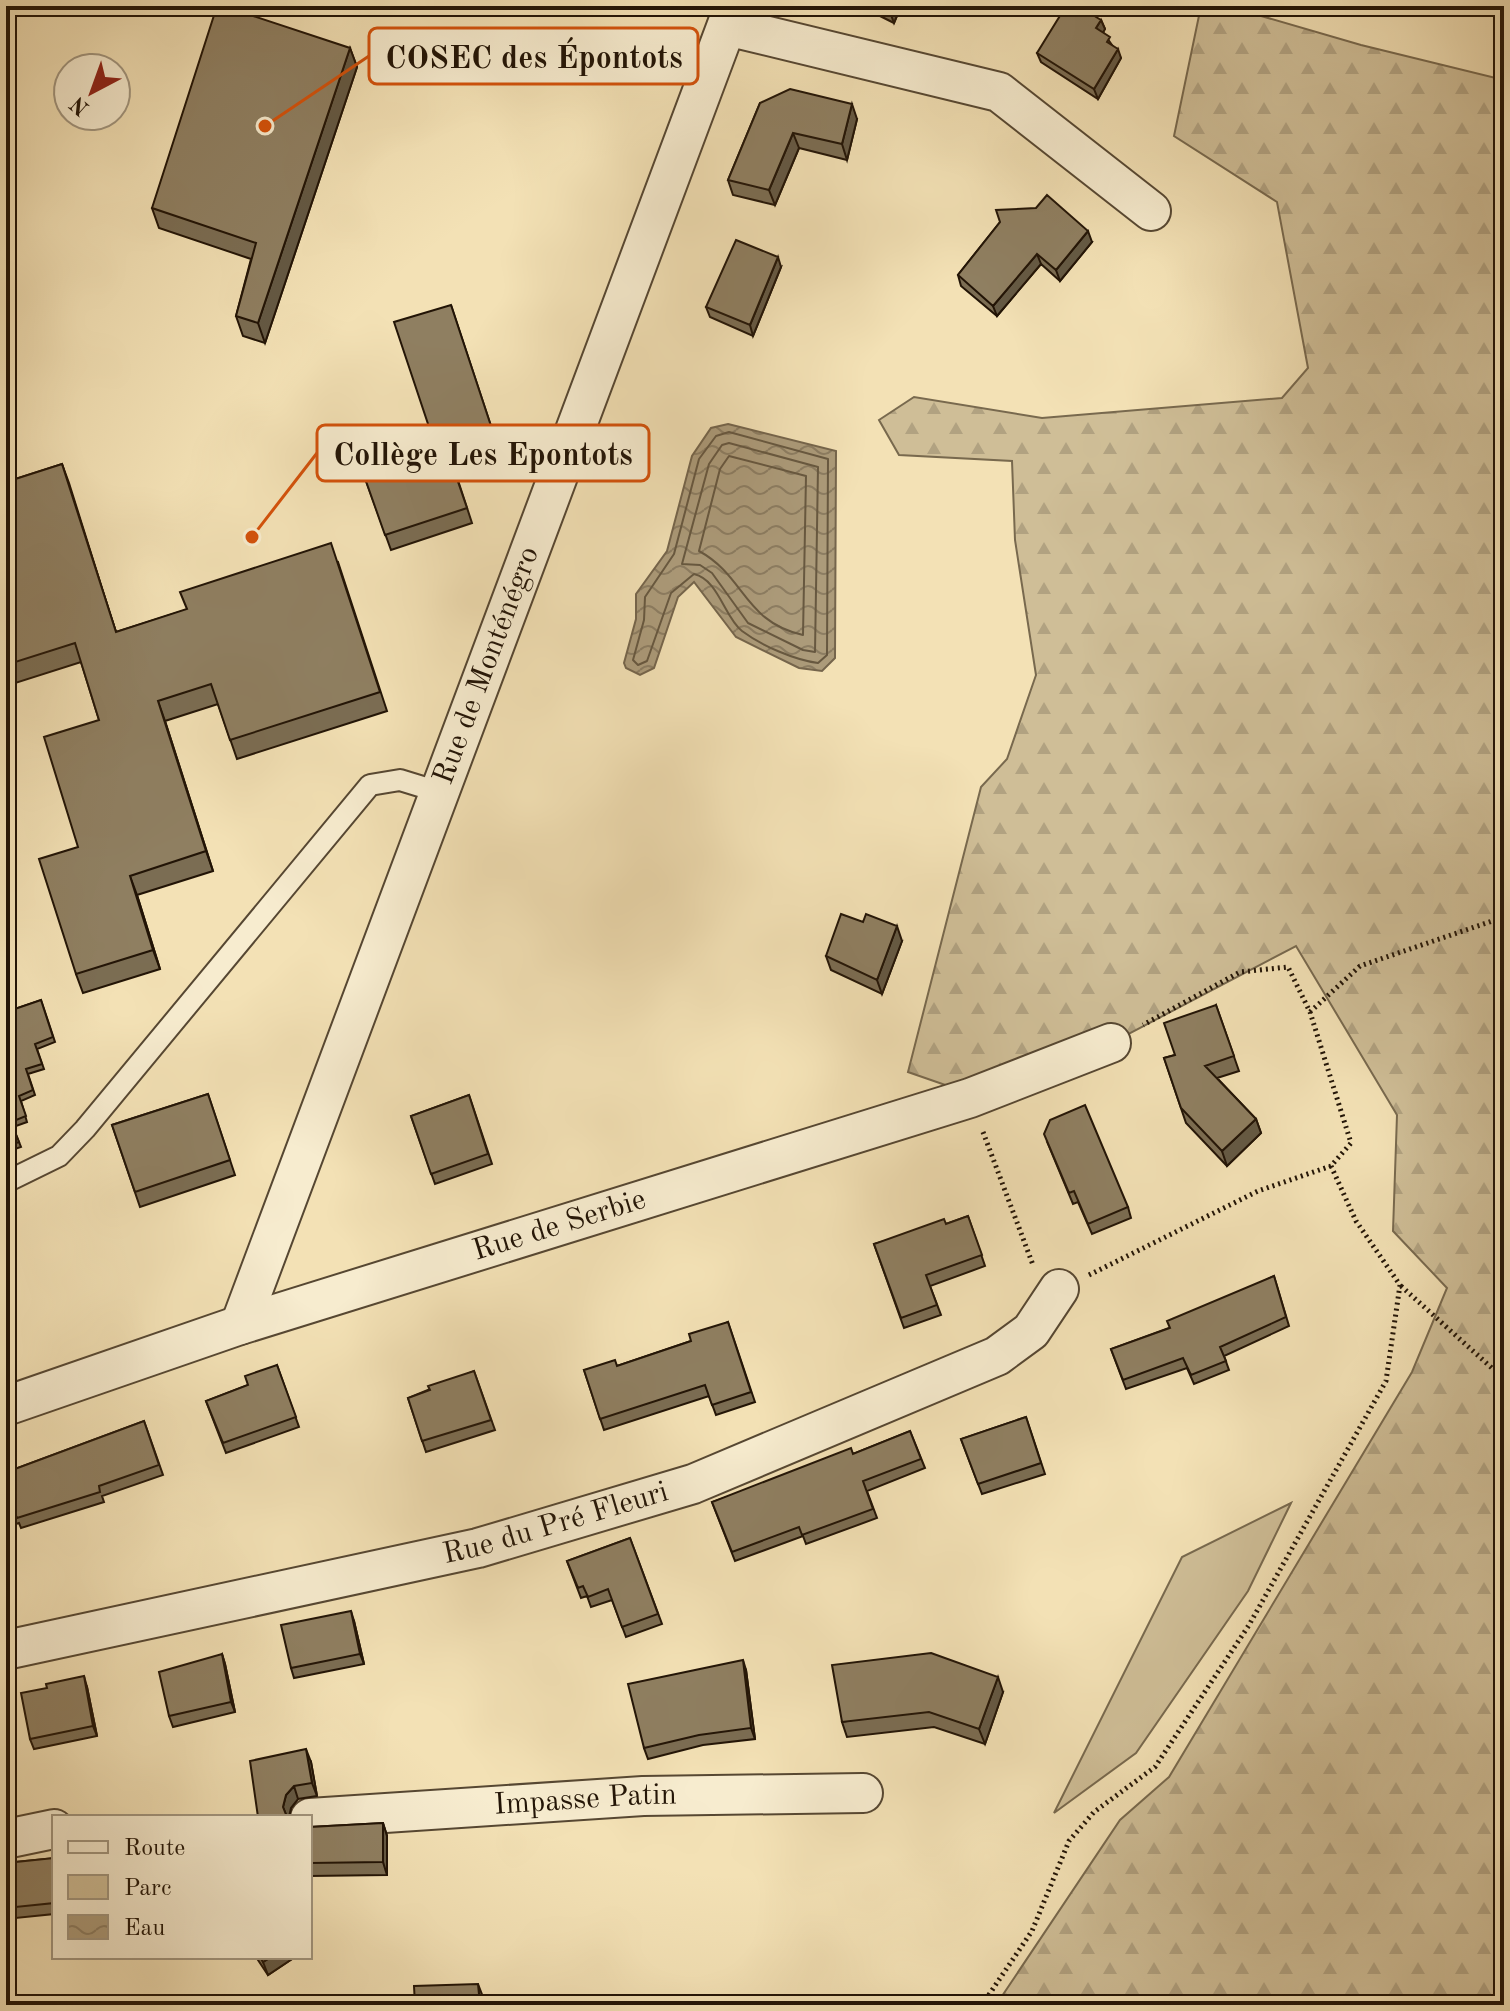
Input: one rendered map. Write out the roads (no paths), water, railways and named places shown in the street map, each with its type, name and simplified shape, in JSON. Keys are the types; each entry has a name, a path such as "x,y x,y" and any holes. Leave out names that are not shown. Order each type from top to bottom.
{"street":[{"path":"730,16 999,92 1151,211"},
{"name":"Rue de Monténégro","path":"240,1325 730,16"},
{"name":"Rue de Serbie","path":"6,1406 240,1325 970,1098 1111,1043"},
{"name":"Rue du Pré Fleuri","path":"6,1650 478,1548 693,1484 997,1356 1031,1331 1059,1289"},
{"name":"Impasse Patin","path":"312,1818 643,1796 863,1793"},
{"path":"6,1839 52,1829"}],"lane":[{"path":"6,1182 59,1156 85,1129 370,785 400,780 439,792"}],"water":[{"path":"728,424 836,451 835,658 822,671 799,668 736,637 694,582 678,597 654,668 640,675 626,668 624,663 636,619 636,594 667,551 692,456 711,428"}],"place":[{"name":"COSEC des Épontots","path":"265,126"},
{"name":"Collège Les Epontots","path":"252,537"}]}
